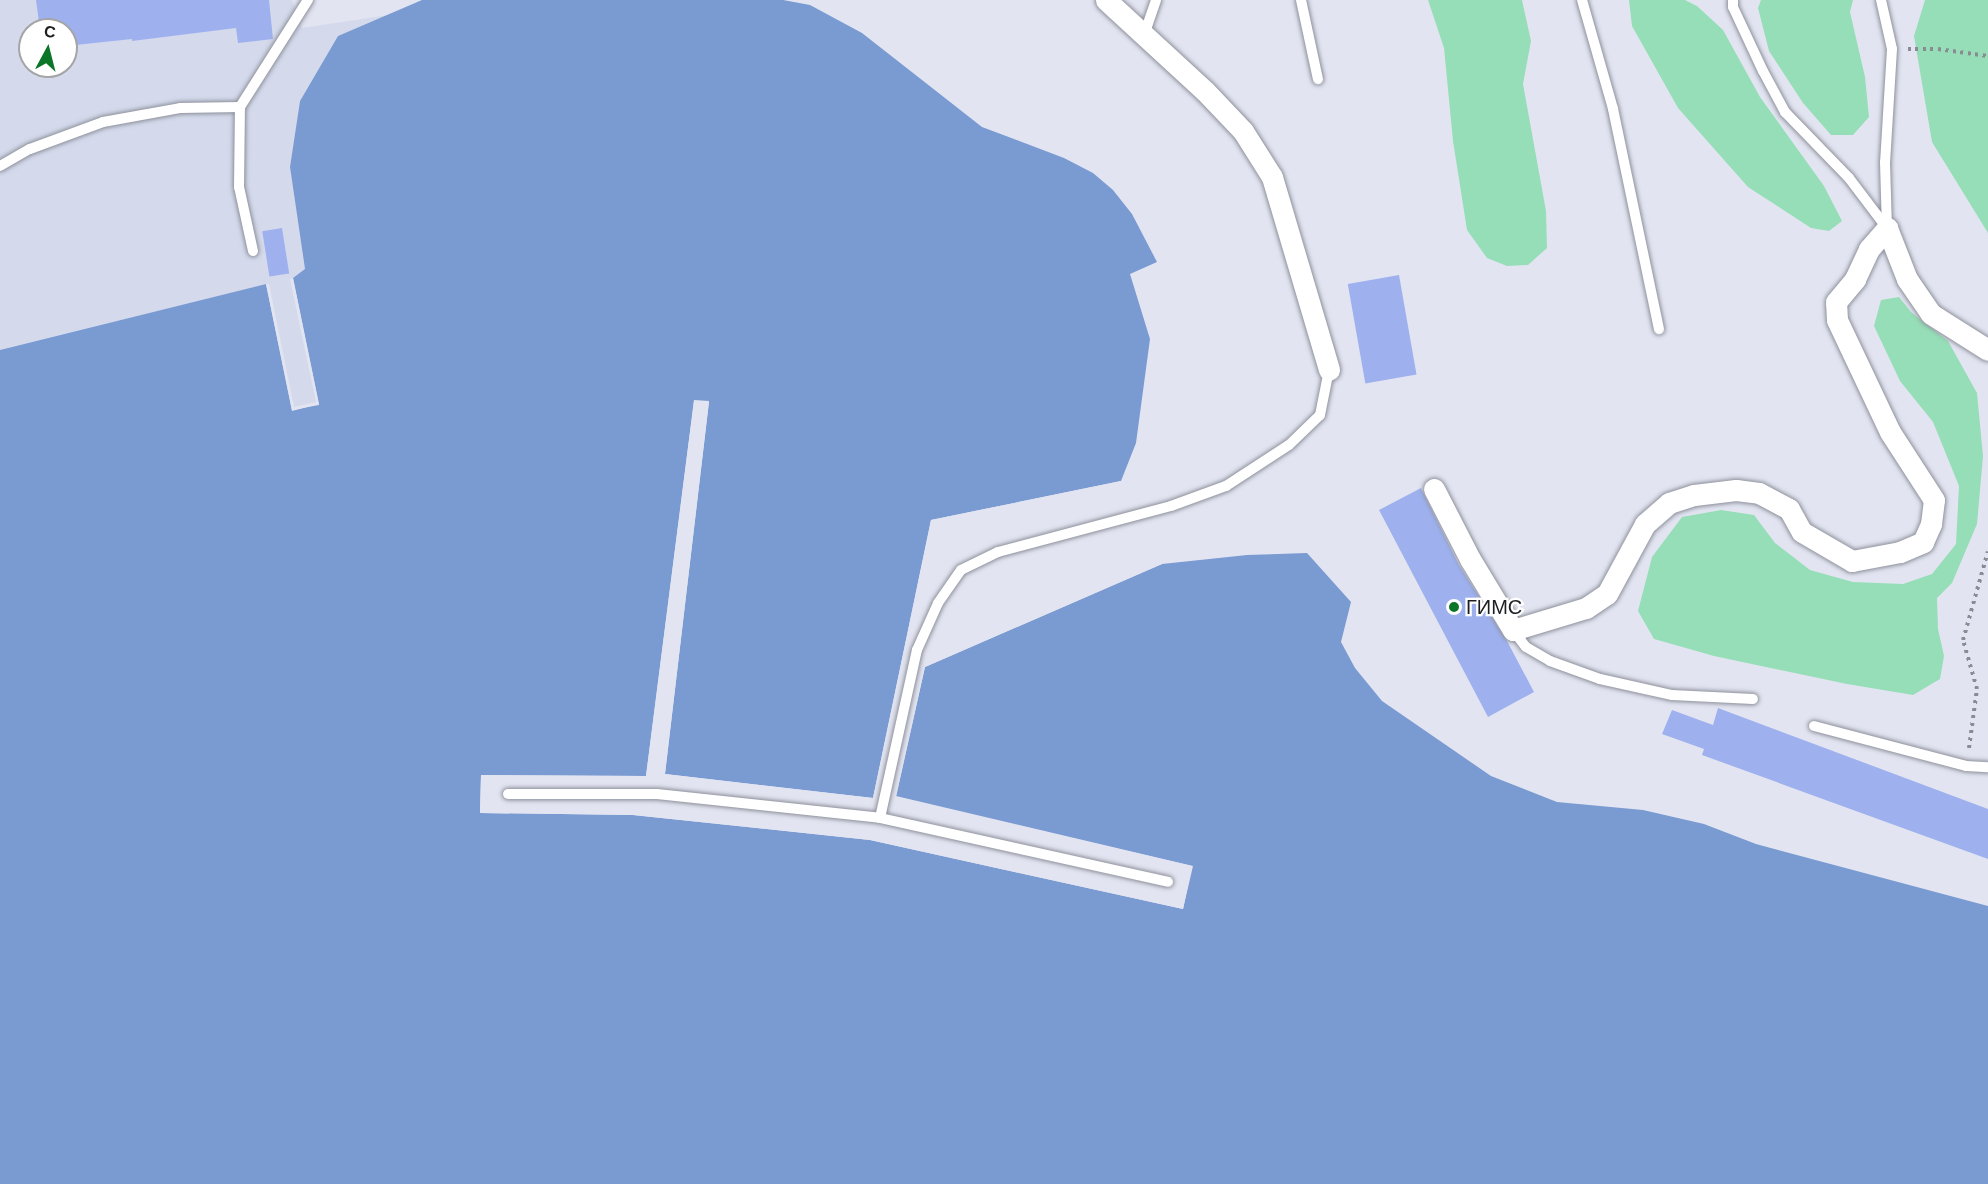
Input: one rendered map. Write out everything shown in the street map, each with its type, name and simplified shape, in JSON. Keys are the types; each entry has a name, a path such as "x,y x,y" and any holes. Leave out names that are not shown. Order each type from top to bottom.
{"street":[{"path":"1106,0 1204,91 1243,131 1272,177 1329,370"},
{"path":"1434,489 1470,559 1513,630 1586,608 1607,594 1646,524 1669,504 1694,495 1736,490 1759,494 1789,508 1802,532 1852,561 1900,552 1923,542 1931,524 1934,500 1890,432 1837,320 1836,302 1855,279 1869,249 1887,228 1907,279 1930,314 1988,350"}],"lane":[{"path":"253,251 239,188 240,107 308,0"},
{"path":"1144,35 1156,0"},
{"path":"1300,0 1318,79"},
{"path":"1582,0 1613,109 1659,329"},
{"path":"1733,0 1733,7 1785,112 1849,178 1887,228"},
{"path":"1881,0 1892,50 1885,162 1887,228"},
{"path":"0,165 30,149 103,122 180,108 240,107"},
{"path":"880,818 917,650 938,603 961,570 998,552 1171,506 1226,486 1289,445 1320,414 1329,370"},
{"path":"1513,630 1526,647 1550,661 1600,679 1672,695 1753,699"},
{"path":"1814,726 1966,766 1988,767"},
{"path":"508,794 657,794 880,818 1168,882"}],"path":[{"path":"1892,50 1938,50 1988,56"},
{"path":"1966,766 1977,689 1963,640 1988,551"}],"shaded area":[{"path":"0,0 292,0 302,28 388,15 338,36 300,101 290,167 305,269 319,404 292,411 266,284 0,350"}],"green space":[{"path":"1428,0 1522,0 1531,41 1523,84 1546,211 1547,248 1528,265 1507,266 1487,258 1467,230 1453,141 1444,48"},
{"path":"1629,0 1685,0 1697,6 1723,30 1760,97 1824,186 1842,221 1829,231 1811,228 1748,187 1678,108 1632,26"},
{"path":"1761,0 1853,0 1850,12 1865,77 1869,117 1853,135 1831,135 1803,103 1769,51 1758,8"},
{"path":"1925,0 1988,0 1988,233 1932,142 1914,36"},
{"path":"1899,297 1911,312 1948,341 1977,393 1983,456 1977,524 1952,583 1937,598 1938,629 1944,656 1940,679 1913,695 1847,684 1714,656 1654,639 1638,611 1652,557 1682,517 1721,510 1754,515 1775,543 1810,570 1853,582 1903,584 1932,574 1956,544 1959,486 1933,422 1900,381 1874,326 1881,300"}],"water":[{"path":"422,0 783,0 810,5 862,33 982,127 1064,158 1093,173 1113,190 1132,214 1157,262 1130,274 1150,339 1136,443 1121,481 931,520 873,798 665,774 709,402 694,401 646,776 481,775 480,813 633,815 870,840 1183,909 1192,866 896,797 925,667 1162,564 1247,555 1307,553 1351,602 1341,642 1355,668 1382,701 1491,776 1557,802 1643,810 1704,824 1756,844 1988,906 1988,1184 0,1184 0,350 266,284 292,410 319,405 293,278 305,269 290,167 300,101 338,36"}],"pier":[{"path":"293,278 319,404 292,411 266,284 269,284 294,407 316,402 290,279"},
{"path":"694,400 709,401 665,774 873,798 931,520 1121,481 1122,484 934,522 875,800 664,777 662,774 706,404 697,404 649,778 484,778 483,810 633,812 870,837 1181,905 1189,869 893,797 923,664 1161,561 1162,564 925,667 896,796 1193,866 1183,909 870,840 633,815 480,813 481,775 646,776"}],"building":[{"path":"36,0 269,0 273,39 238,43 236,28 132,41 132,39 78,45 78,18 38,18"},
{"path":"282,228 289,273 269,277 262,231"},
{"path":"1399,275 1417,374 1365,383 1348,284"},
{"path":"1421,488 1459,565 1507,641 1534,692 1488,717 1379,510"},
{"path":"1718,708 1988,809 1988,859 1702,755 1704,749 1662,734 1672,710 1713,725"}],"place":[{"name":"ГИМС","path":"1454,607"}]}
